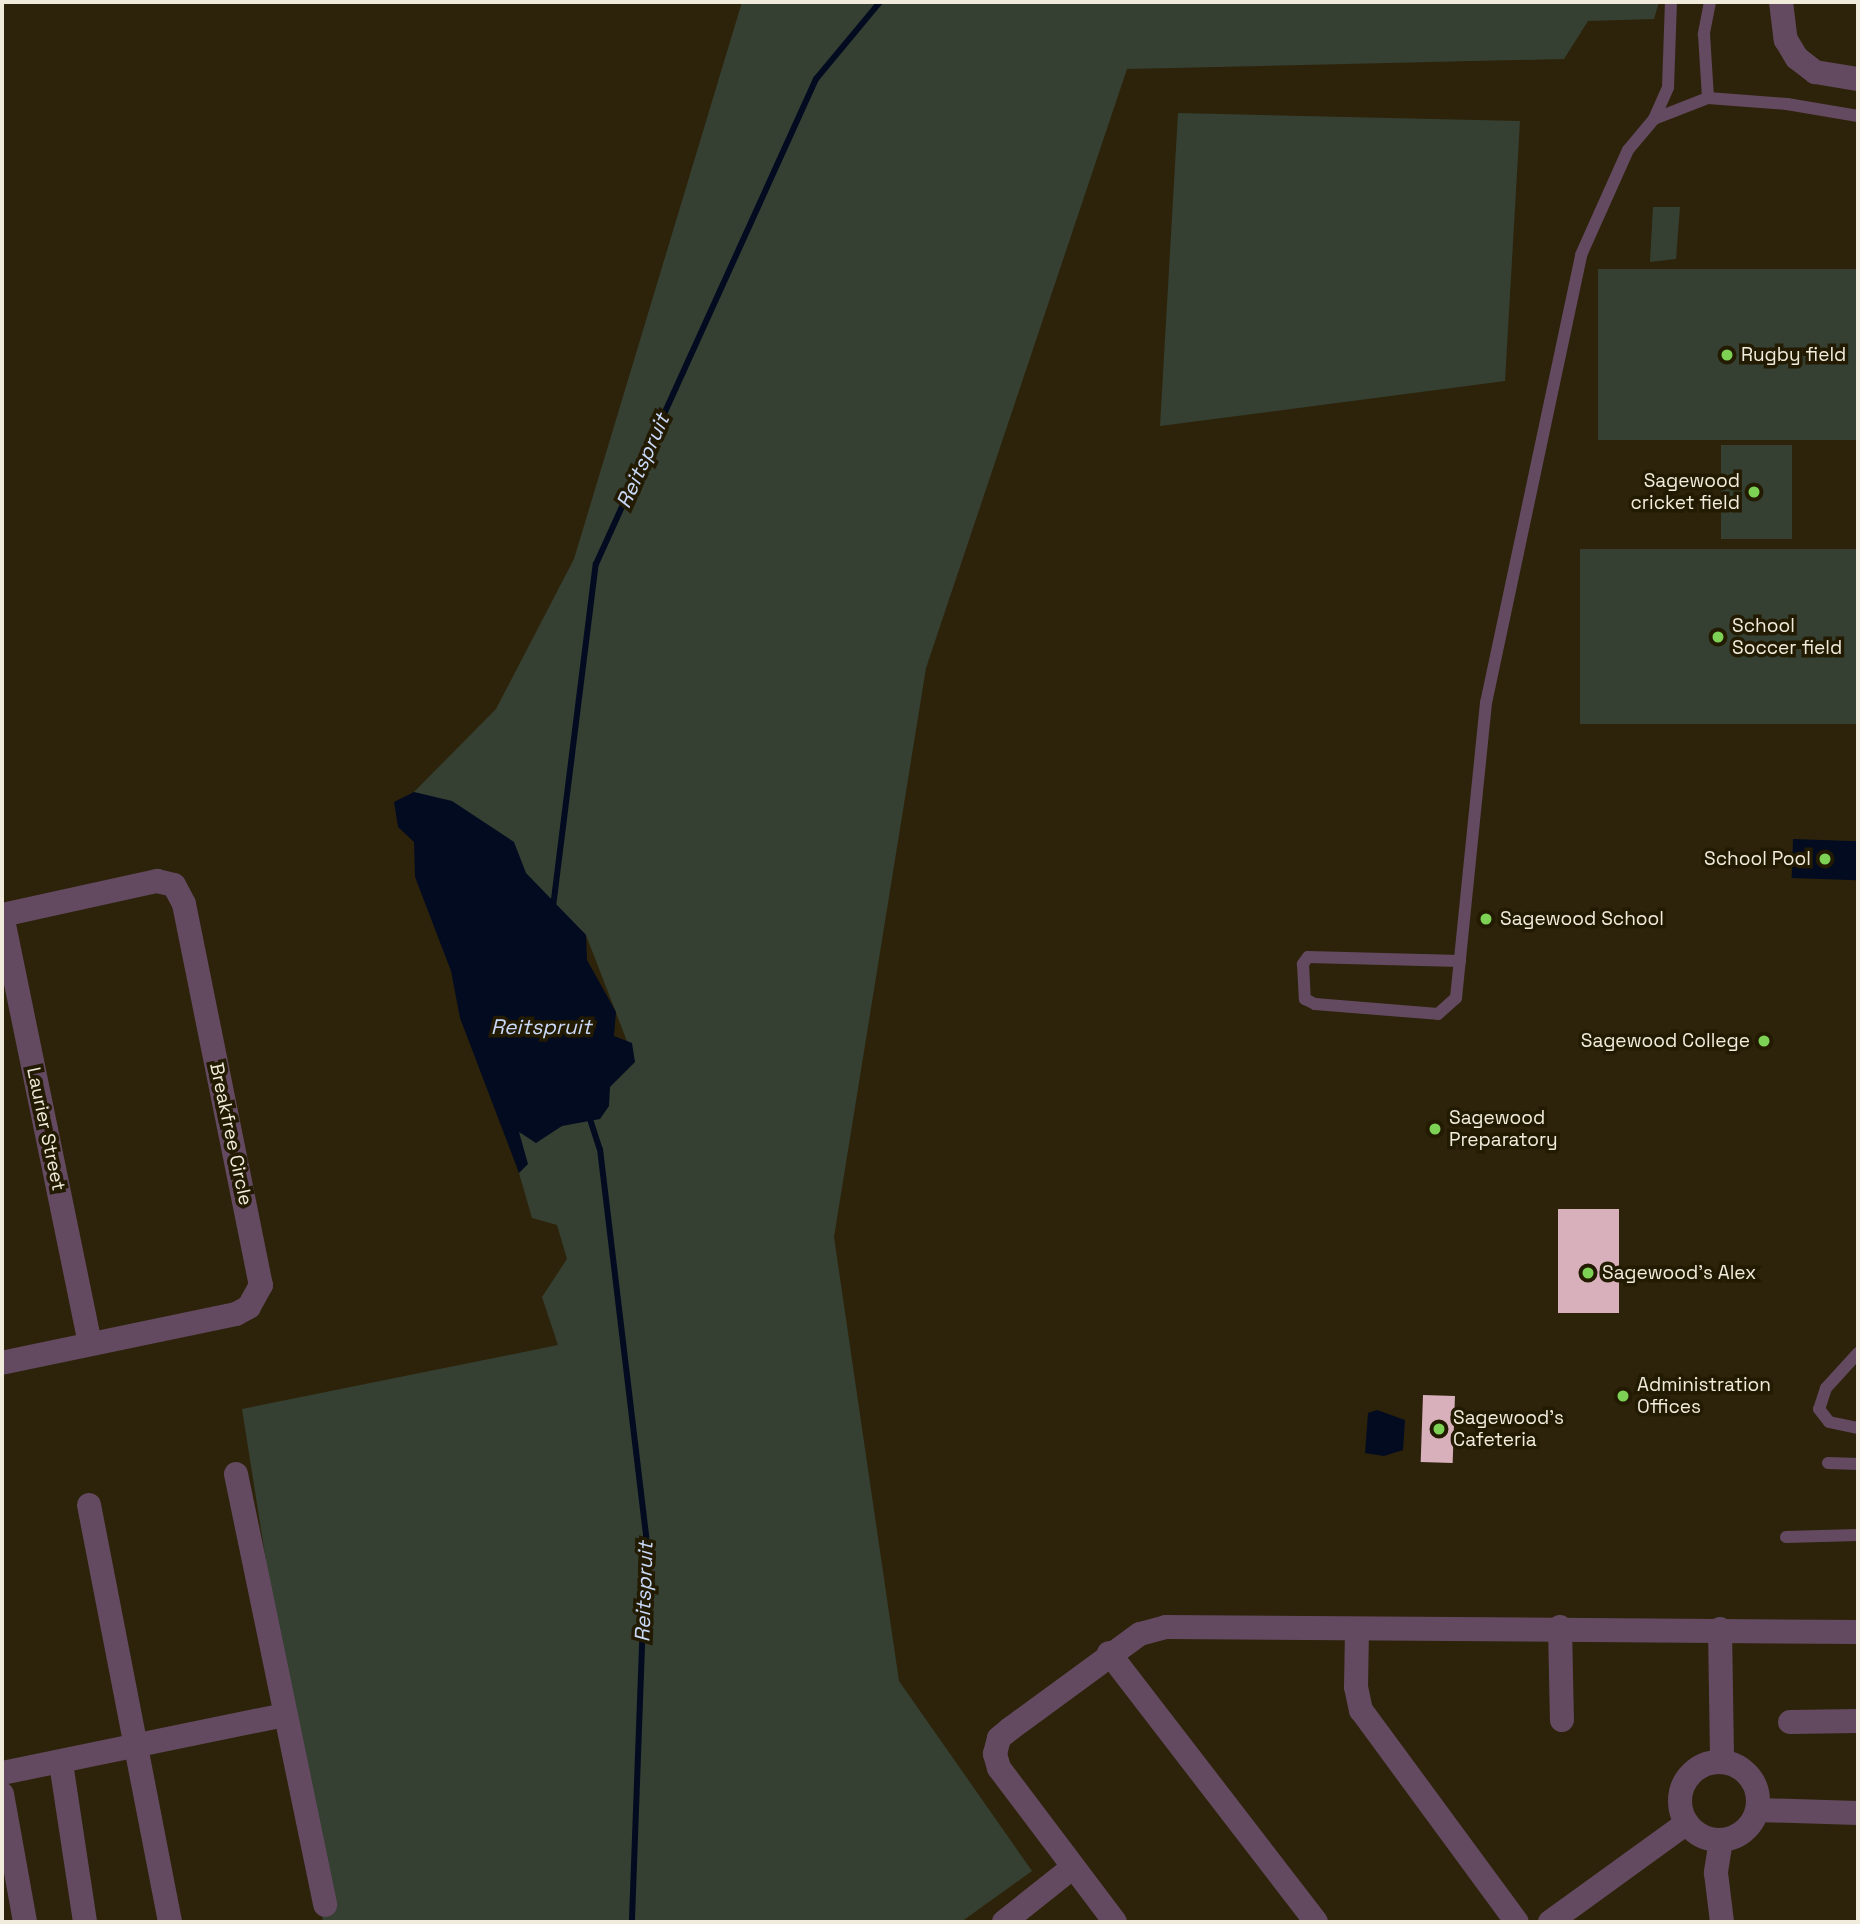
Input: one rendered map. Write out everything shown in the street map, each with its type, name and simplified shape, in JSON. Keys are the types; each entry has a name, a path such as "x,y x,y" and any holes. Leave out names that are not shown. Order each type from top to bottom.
{"street":[{"path":"1781,2 1786,40 1797,58 1815,72 1858,79"},
{"name":"Breakfree Circle","path":"2,915 157,881 174,885 187,916 260,1276 259,1296 236,1314 2,1363"},
{"name":"Laurier Street","path":"2,915 90,1343"},
{"path":"236,1474 325,1905"},
{"path":"89,1505 170,1922"},
{"path":"1115,1922 999,1768 995,1754 999,1738 1110,1653 1140,1634 1167,1627 1357,1630 1560,1627 1858,1632"},
{"path":"1560,1627 1562,1720"},
{"path":"1720,1629 1722,1762"},
{"path":"1357,1630 1356,1687 1361,1710 1517,1922"},
{"path":"1110,1653 1316,1922"},
{"path":"2,1773 285,1715"},
{"path":"1790,1722 1858,1721"},
{"path":"1722,1762 1751,1778 1758,1810 1744,1831 1721,1840 1696,1832 1687,1823 1680,1799 1688,1776 1698,1768 1722,1762"},
{"path":"61,1763 85,1922"},
{"path":"2,1794 25,1922"},
{"path":"1758,1810 1858,1813"},
{"path":"1550,1922 1687,1823"},
{"path":"1721,1840 1716,1873 1722,1922"},
{"path":"1004,1922 1072,1868"}],"lane":[{"path":"1460,961 1308,957 1303,964 1305,999 1315,1004 1438,1014 1456,999 1460,961 1486,703 1581,255 1628,149 1654,119 1668,87 1671,2"},
{"path":"1708,98 1704,34 1710,2"},
{"path":"1654,119 1708,98 1787,104 1858,116"},
{"path":"1858,1353 1826,1388 1819,1409 1829,1422 1858,1428"},
{"path":"1828,1463 1858,1464"},
{"path":"1786,1537 1858,1535"}],"green space":[{"name":"Reitspruit","path":"742,2 1659,2 1654,19 1588,21 1564,59 1127,69 926,668 834,1237 899,1681 1032,1871 961,1922 323,1922 242,1409 558,1345 542,1297 567,1259 557,1225 532,1218 519,1173 519,1131 635,1062 586,935 562,911 414,792 496,709 574,559"},
{"path":"1178,113 1520,121 1505,381 1160,426"},
{"path":"1653,207 1680,207 1676,259 1650,262"},
{"name":"Rugby field","path":"1598,269 1858,269 1858,440 1598,440"},
{"name":"Sagewood cricket field","path":"1721,445 1792,445 1792,539 1721,539"},
{"name":"School Soccer field","path":"1580,549 1858,549 1858,724 1580,724"}],"water":[{"name":"Reitspruit","path":"414,792 452,801 514,842 526,873 586,935 587,960 616,1012 614,1036 632,1043 635,1062 610,1087 609,1106 600,1119 562,1126 536,1143 519,1132 528,1164 519,1173 460,1018 451,971 415,877 414,842 398,827 394,802"},
{"name":"School Pool","path":"1793,839 1858,841 1857,880 1792,878"},
{"path":"1377,1410 1405,1420 1403,1450 1384,1456 1365,1453 1368,1413"}],"building":[{"name":"Sagewood's Alex","path":"1558,1209 1619,1209 1619,1313 1558,1313"},
{"name":"Sagewood's Cafeteria","path":"1423,1395 1455,1396 1453,1463 1421,1462"}],"waterway":[{"name":"Reitspruit","path":"553,907 596,564 816,79 880,2"},
{"name":"Reitspruit","path":"588,1113 600,1149 646,1537 632,1922"}],"place":[{"name":"Rugby field","path":"1727,355"},
{"name":"Sagewood cricket field","path":"1754,492"},
{"name":"School Soccer field","path":"1718,637"},
{"name":"School Pool","path":"1825,859"},
{"name":"Sagewood School","path":"1486,919"},
{"name":"Sagewood College","path":"1764,1041"},
{"name":"Sagewood Preparatory","path":"1435,1129"},
{"name":"Sagewood's Alex","path":"1588,1273"},
{"name":"Administration Offices","path":"1623,1396"},
{"name":"Sagewood's Cafeteria","path":"1439,1429"}]}
